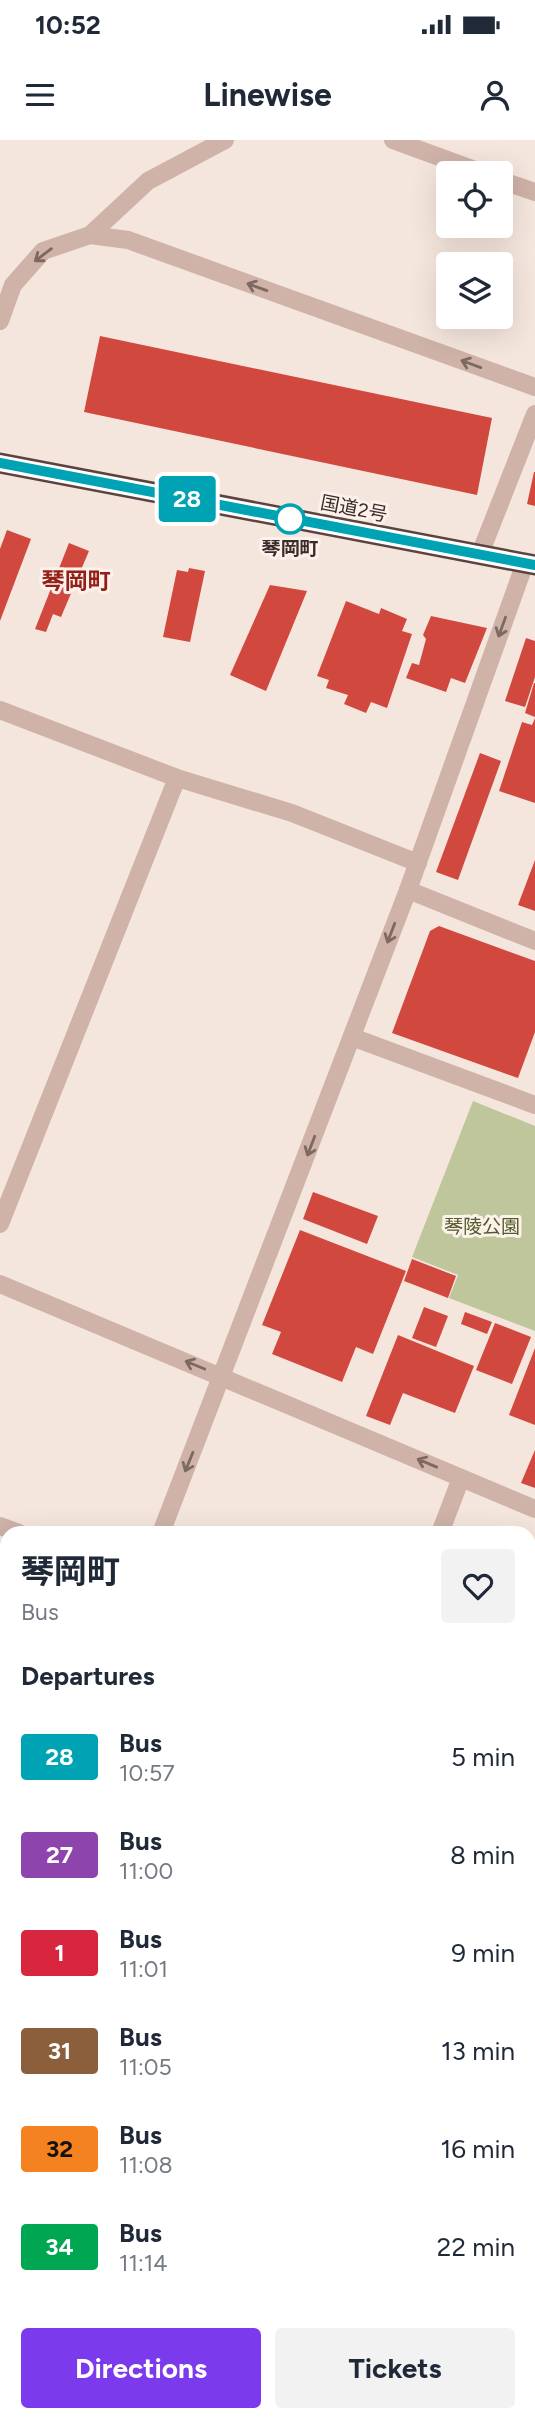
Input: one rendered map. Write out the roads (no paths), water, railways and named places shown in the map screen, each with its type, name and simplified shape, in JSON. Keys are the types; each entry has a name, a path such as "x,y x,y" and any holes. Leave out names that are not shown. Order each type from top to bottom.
{"highway":[{"name":"国道2号","path":"0,463 530,564"}],"street":[{"path":"0,321 13,285 43,251 90,235 148,181 225,140"},
{"path":"393,140 450,161"},
{"path":"513,184 535,192"},
{"path":"90,235 128,240 535,387"},
{"path":"480,554 535,414"},
{"path":"164,1526 530,564"},
{"path":"0,710 177,778 292,813 418,863"},
{"path":"0,1224 177,778"},
{"path":"408,890 535,941"},
{"path":"352,1037 535,1105"},
{"path":"0,1284 535,1509"},
{"path":"443,1526 461,1478"}],"place":[{"name":"琴岡町","path":"290,519"}],"district":[{"name":"琴岡町","path":"76,581"}],"park label":[{"name":"琴陵公園","path":"482,1226"}]}
